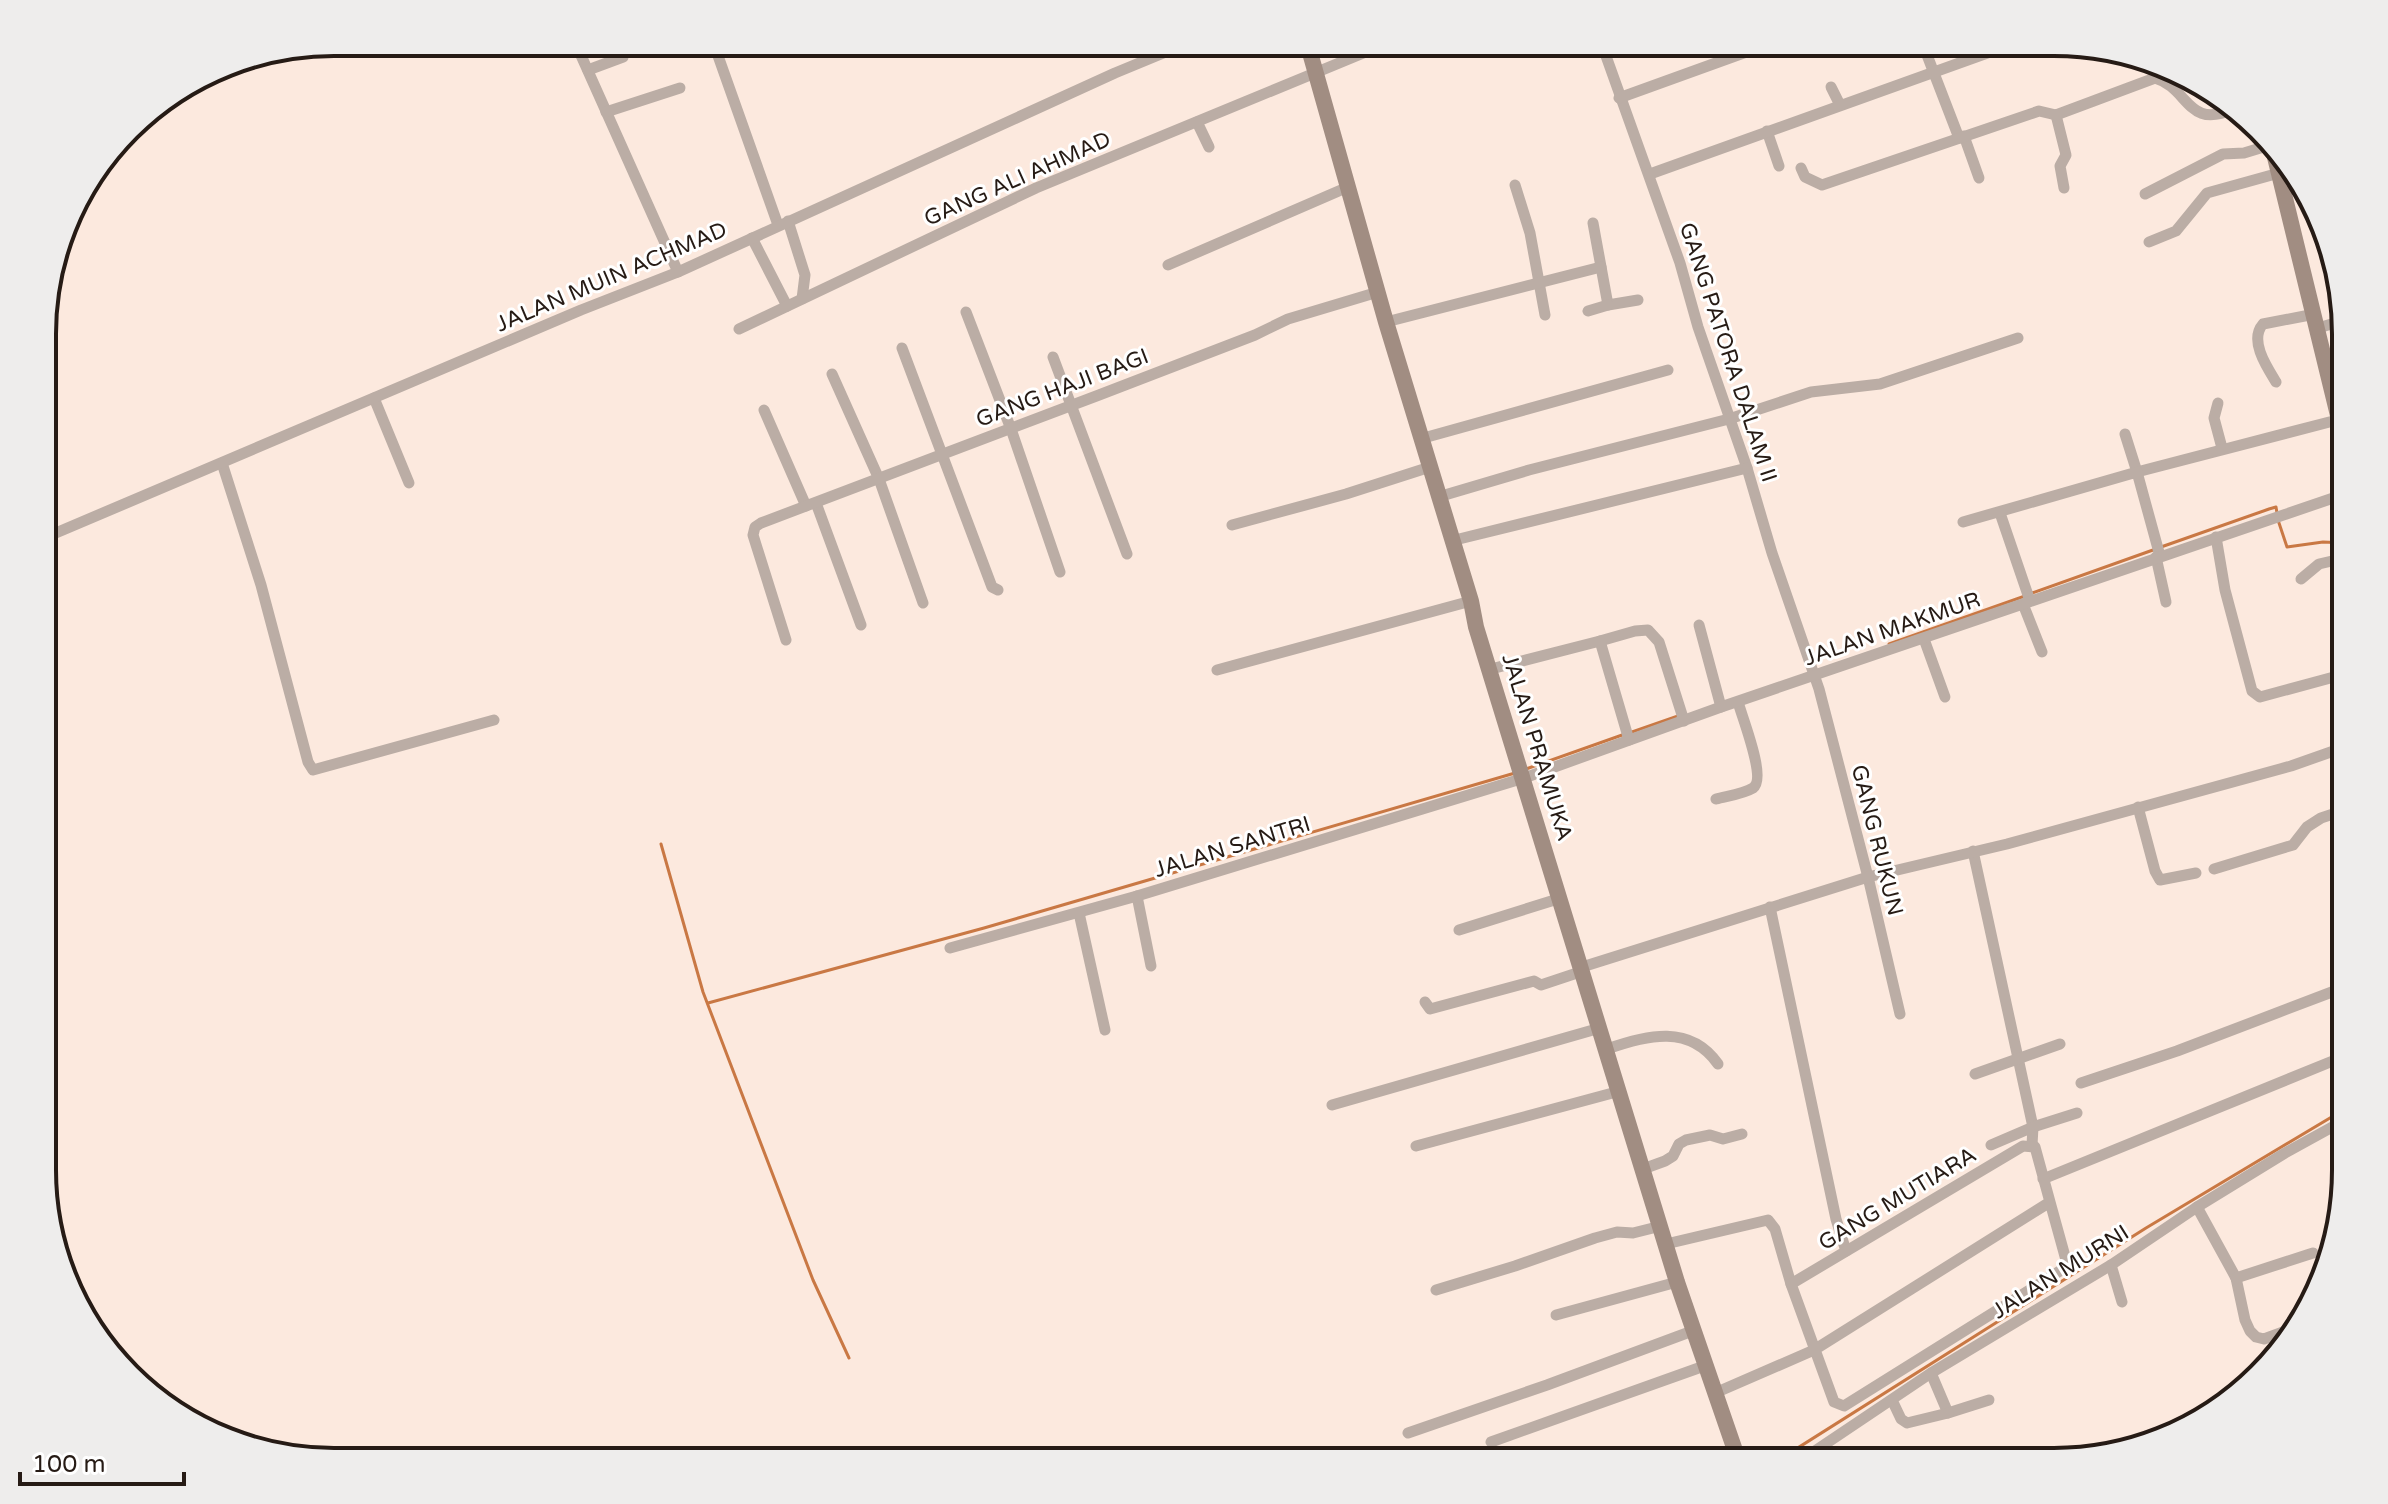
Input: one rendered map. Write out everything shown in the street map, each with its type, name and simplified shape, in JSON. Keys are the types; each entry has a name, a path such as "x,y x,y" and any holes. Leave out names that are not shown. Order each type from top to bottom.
{"street":[{"path":"581,56 678,272"},
{"path":"588,70 623,56"},
{"path":"718,56 805,275 802,299"},
{"name":"JALAN MUIN ACHMAD","path":"56,533 678,272 1156,56"},
{"name":"JALAN PRAMUKA","path":"1311,56 1420,439 1471,601 1476,627 1677,1282 1734,1447"},
{"name":"GANG ALI AHMAD","path":"739,329 1036,188 1355,56"},
{"name":"GANG PATORA DALAM II","path":"1606,56 1650,174 1812,671"},
{"path":"1619,98 1735,56"},
{"path":"1927,56 1979,178"},
{"path":"1650,174 1977,56"},
{"path":"1801,168 1805,177 1822,185 1962,137 2050,114 2155,78 2204,115 2222,114"},
{"path":"1831,87 1840,105"},
{"path":"606,112 680,88"},
{"path":"2050,114 2063,160 2064,188"},
{"path":"1197,122 1209,147"},
{"path":"1767,131 1779,166"},
{"path":"2145,194 2223,154 2259,148"},
{"path":"2278,171 2331,380"},
{"path":"2149,242 2165,241 2207,193 2284,179"},
{"path":"1515,185 1530,233 1545,315"},
{"path":"1168,265 1348,187"},
{"path":"1593,223 1608,305"},
{"path":"752,238 787,306"},
{"path":"1386,322 1601,267"},
{"name":"GANG HAJI BAGI","path":"786,640 753,535 755,527 761,523 1073,406 1255,335 1288,319 1378,292"},
{"path":"1588,311 1638,300"},
{"path":"966,312 1011,429 1060,572"},
{"path":"2276,382 2265,366 2256,336 2263,324 2331,320"},
{"path":"1438,497 1529,470 1729,419 1811,392 1880,384 2018,338"},
{"path":"902,348 992,587 998,590"},
{"path":"1053,357 1127,554"},
{"path":"1420,439 1668,370"},
{"path":"832,374 879,479 923,603"},
{"path":"374,398 409,483"},
{"path":"2218,403 2214,418 2222,448"},
{"path":"764,410 811,505 861,625"},
{"path":"1963,522 2222,448 2331,421"},
{"path":"2125,434 2158,551 2166,602"},
{"path":"222,463 261,585 308,762 313,770 494,720"},
{"path":"1232,525 1430,467"},
{"path":"1451,541 1747,468"},
{"name":"JALAN MAKMUR","path":"1524,778 1683,716 1721,703 1738,702 1812,671 1924,639 2158,551 2216,537 2331,499"},
{"path":"2000,513 2042,652"},
{"path":"2216,537 2225,590 2252,691 2260,697 2331,678"},
{"path":"2301,579 2319,564 2331,561"},
{"path":"1217,670 1471,601"},
{"path":"1699,625 1721,703"},
{"path":"1491,669 1648,630 1659,642 1683,716"},
{"path":"1924,639 1945,697"},
{"path":"1600,641 1628,736"},
{"name":"GANG RUKUN","path":"1812,671 1868,877 1900,1014"},
{"path":"1716,799 1753,788 1757,782 1758,769 1738,702"},
{"path":"1425,1002 1430,1009 1534,981 1541,985 1868,877 2291,766 2331,752"},
{"name":"JALAN SANTRI","path":"950,948 1137,896 1524,778"},
{"path":"2138,807 2160,880 2196,873"},
{"path":"2214,869 2293,845 2307,827 2331,815"},
{"path":"1666,1244 1768,1220 1775,1229 1791,1284 1834,1402 1844,1406 2069,1278 2032,1145 2033,1127 1973,851"},
{"path":"1137,896 1151,966"},
{"path":"1459,930 1561,898"},
{"path":"1770,907 1836,1219 1846,1251"},
{"path":"1079,913 1105,1030"},
{"path":"2081,1083 2177,1051 2331,992"},
{"path":"1332,1105 1600,1028"},
{"path":"1607,1049 1627,1042 1669,1036 1697,1042 1708,1049 1718,1064"},
{"path":"1975,1074 2060,1044"},
{"path":"2043,1179 2331,1062"},
{"path":"1416,1146 1620,1091"},
{"path":"1991,1145 2077,1113"},
{"name":"JALAN MURNI","path":"1821,1447 2069,1278 2111,1265 2197,1207 2331,1128"},
{"path":"1643,1169 1673,1156 1679,1144 1686,1140 1710,1135 1723,1139 1742,1134"},
{"name":"GANG MUTIARA","path":"1791,1284 2017,1149 2032,1145"},
{"path":"1715,1393 1814,1350 2050,1202"},
{"path":"2197,1207 2236,1278 2245,1320 2256,1337 2264,1339 2277,1334"},
{"path":"1436,1290 1610,1234 1633,1233 1661,1226"},
{"path":"2236,1278 2313,1253"},
{"path":"2111,1265 2122,1302"},
{"path":"1556,1315 1677,1282"},
{"path":"1408,1433 1695,1330"},
{"path":"1491,1442 1707,1365"},
{"path":"1931,1373 1948,1413"},
{"path":"1892,1400 1901,1419 1907,1423 1989,1400"}],"waterway":[{"path":"2161,547 2269,509 2276,507 2277,513"},
{"path":"2278,520 2287,547 2331,542"},
{"path":"2032,593 2153,550"},
{"path":"1889,644 2025,596"},
{"path":"1632,732 1678,716"},
{"path":"1526,769 1625,734"},
{"path":"708,1003 984,928 1515,773"},
{"path":"661,844 703,992 813,1280 849,1358"},
{"path":"1799,1447 2146,1228 2331,1117"}]}
